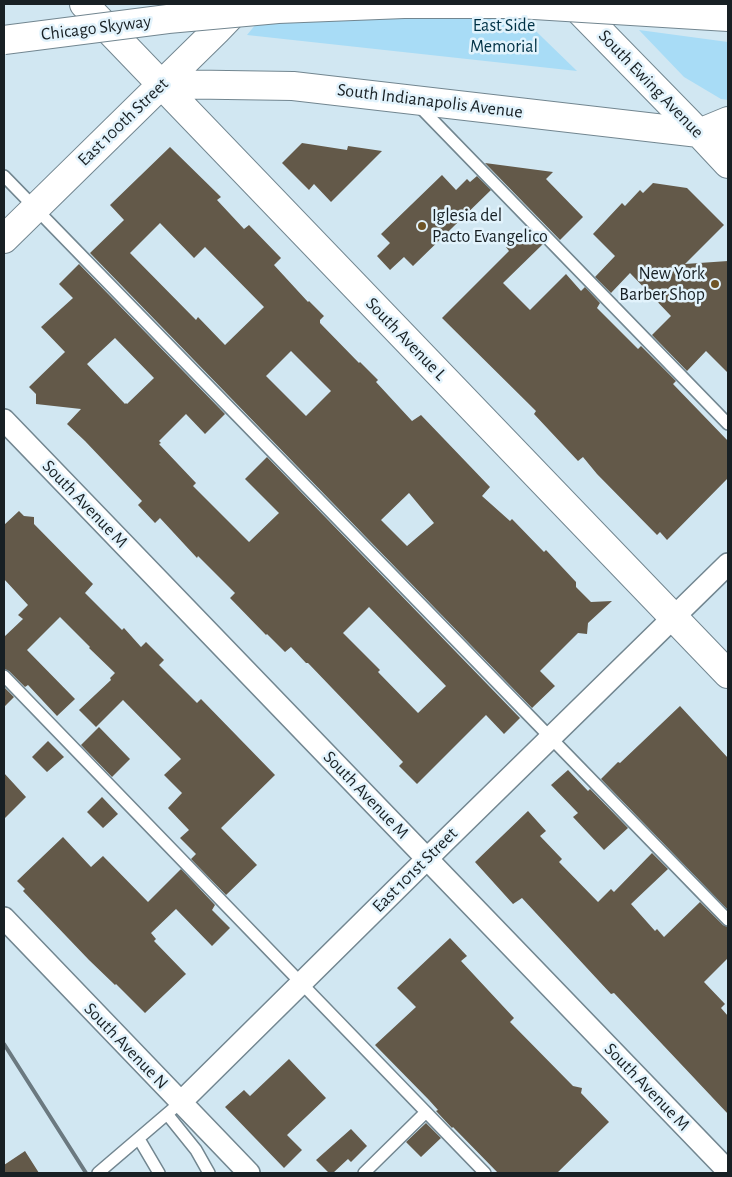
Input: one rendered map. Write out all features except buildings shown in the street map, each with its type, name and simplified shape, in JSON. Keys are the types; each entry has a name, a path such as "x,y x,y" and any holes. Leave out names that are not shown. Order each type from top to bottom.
{"main road":[{"name":"South Avenue L","path":"84,4 728,674"},
{"name":"East 100th Street","path":"4,239 216,32 242,4"},
{"name":"Chicago Skyway","path":"4,40 168,18 278,9 404,4 518,4 728,17"},
{"name":"South Ewing Avenue","path":"573,4 728,164"},
{"name":"South Indianapolis Avenue","path":"161,84 293,86 411,98 699,132 728,147"},
{"name":"South Indianapolis Avenue","path":"699,132 728,121"}],"street":[{"name":"South Avenue M","path":"4,420 728,1171"},
{"name":"East 101st Street","path":"174,1108 728,564"},
{"name":"South Avenue N","path":"4,918 174,1108 249,1173"}],"lane":[{"path":"411,98 728,424"},
{"path":"4,176 728,920"},
{"path":"4,676 485,1173"},
{"path":"174,1108 209,1173"},
{"name":"East 101st Street","path":"98,1173 174,1108"},
{"path":"364,1173 426,1112"},
{"path":"139,1139 159,1173"}],"green space":[{"name":"East Side Memorial","path":"510,6 577,71 247,35 256,24"},
{"path":"639,30 728,42 728,100 721,99 684,77"}],"railway":[{"path":"4,1044 86,1173"}],"place":[{"name":"Iglesia del Pacto Evangelico","path":"422,226"},
{"name":"New York Barber Shop","path":"715,284"}]}
